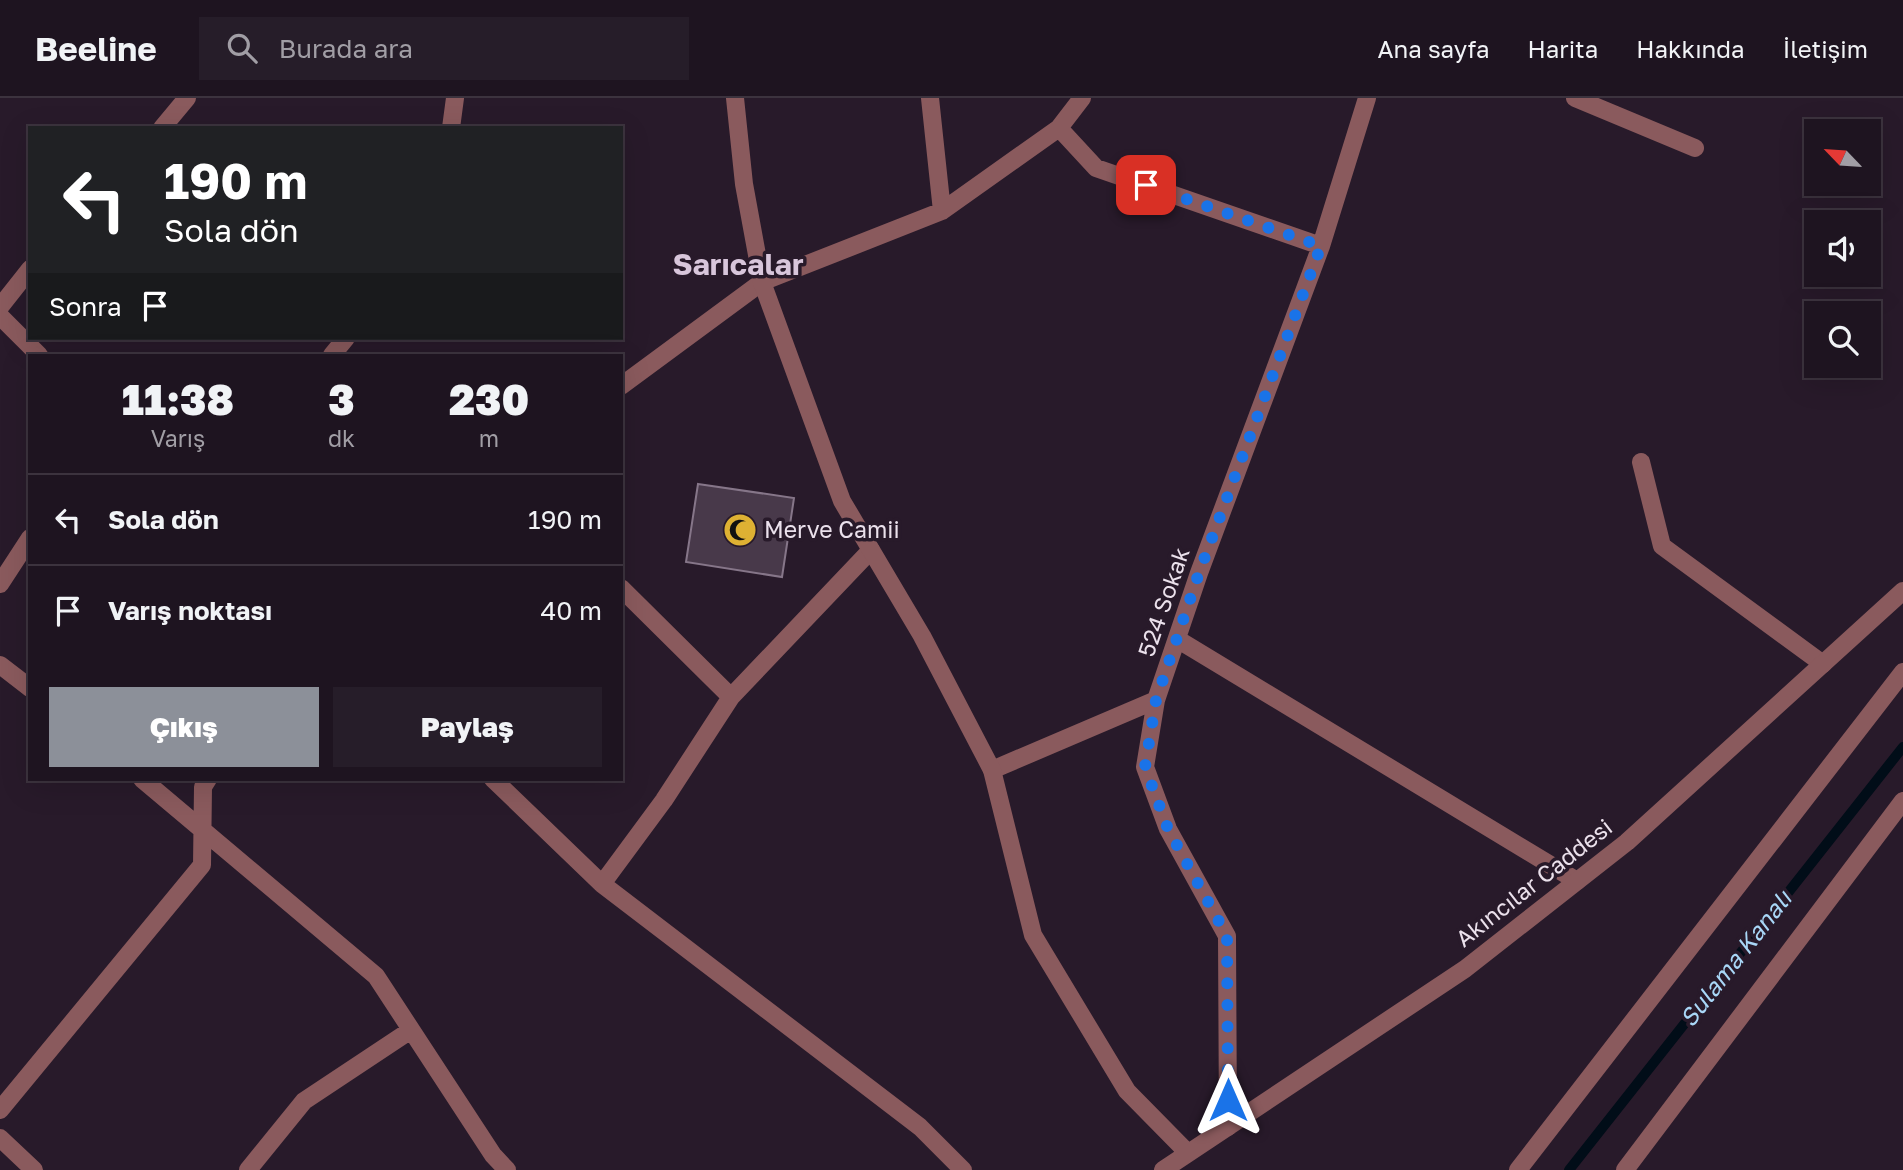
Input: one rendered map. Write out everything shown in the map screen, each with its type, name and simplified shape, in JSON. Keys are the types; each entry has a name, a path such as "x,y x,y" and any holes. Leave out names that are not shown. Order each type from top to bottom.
{"street":[{"path":"164,126 187,98"},
{"path":"451,126 454,98"},
{"path":"735,98 744,184 762,282 842,501 922,636 992,769 1033,935 1127,1091 1188,1153"},
{"path":"930,98 942,211"},
{"path":"623,385 762,282 942,211 1059,128 1082,98"},
{"name":"524 Sokak","path":"1228,1127 1227,936 1168,829 1145,767 1156,700 1321,246 1367,98"},
{"path":"1575,98 1695,148"},
{"path":"1059,128 1096,168 1321,246"},
{"path":"0,307 28,272"},
{"path":"0,316 38,354"},
{"path":"333,354 344,340"},
{"path":"1641,462 1662,545 1823,664"},
{"path":"0,584 28,541"},
{"path":"601,884 664,800 731,696 871,550"},
{"path":"623,590 731,696"},
{"name":"Akıncılar Caddesi","path":"1163,1170 1465,969 1627,842 1903,591"},
{"path":"1177,639 1577,880"},
{"path":"0,665 28,686"},
{"path":"1518,1170 1903,672"},
{"path":"992,769 1156,700"},
{"path":"145,781 203,827 376,976 492,1155 507,1170"},
{"path":"0,1110 202,864 203,787 207,781"},
{"path":"495,781 601,884 920,1127 963,1170"},
{"path":"1625,1170 1903,801"},
{"path":"248,1170 304,1101 411,1030"},
{"path":"0,1138 34,1170"}],"building":[{"name":"Merve Camii","path":"698,484 794,498 782,577 686,562"}],"waterway":[{"name":"Sulama Kanalı","path":"1569,1170 1903,747"}],"place":[{"name":"Merve Camii","path":"740,530"}],"district":[{"name":"Sarıcalar","path":"738,265"}],"route":[{"path":"1146,185 1321,246 1199,573 1156,700 1145,767 1168,829 1227,936 1228,1100"}]}
